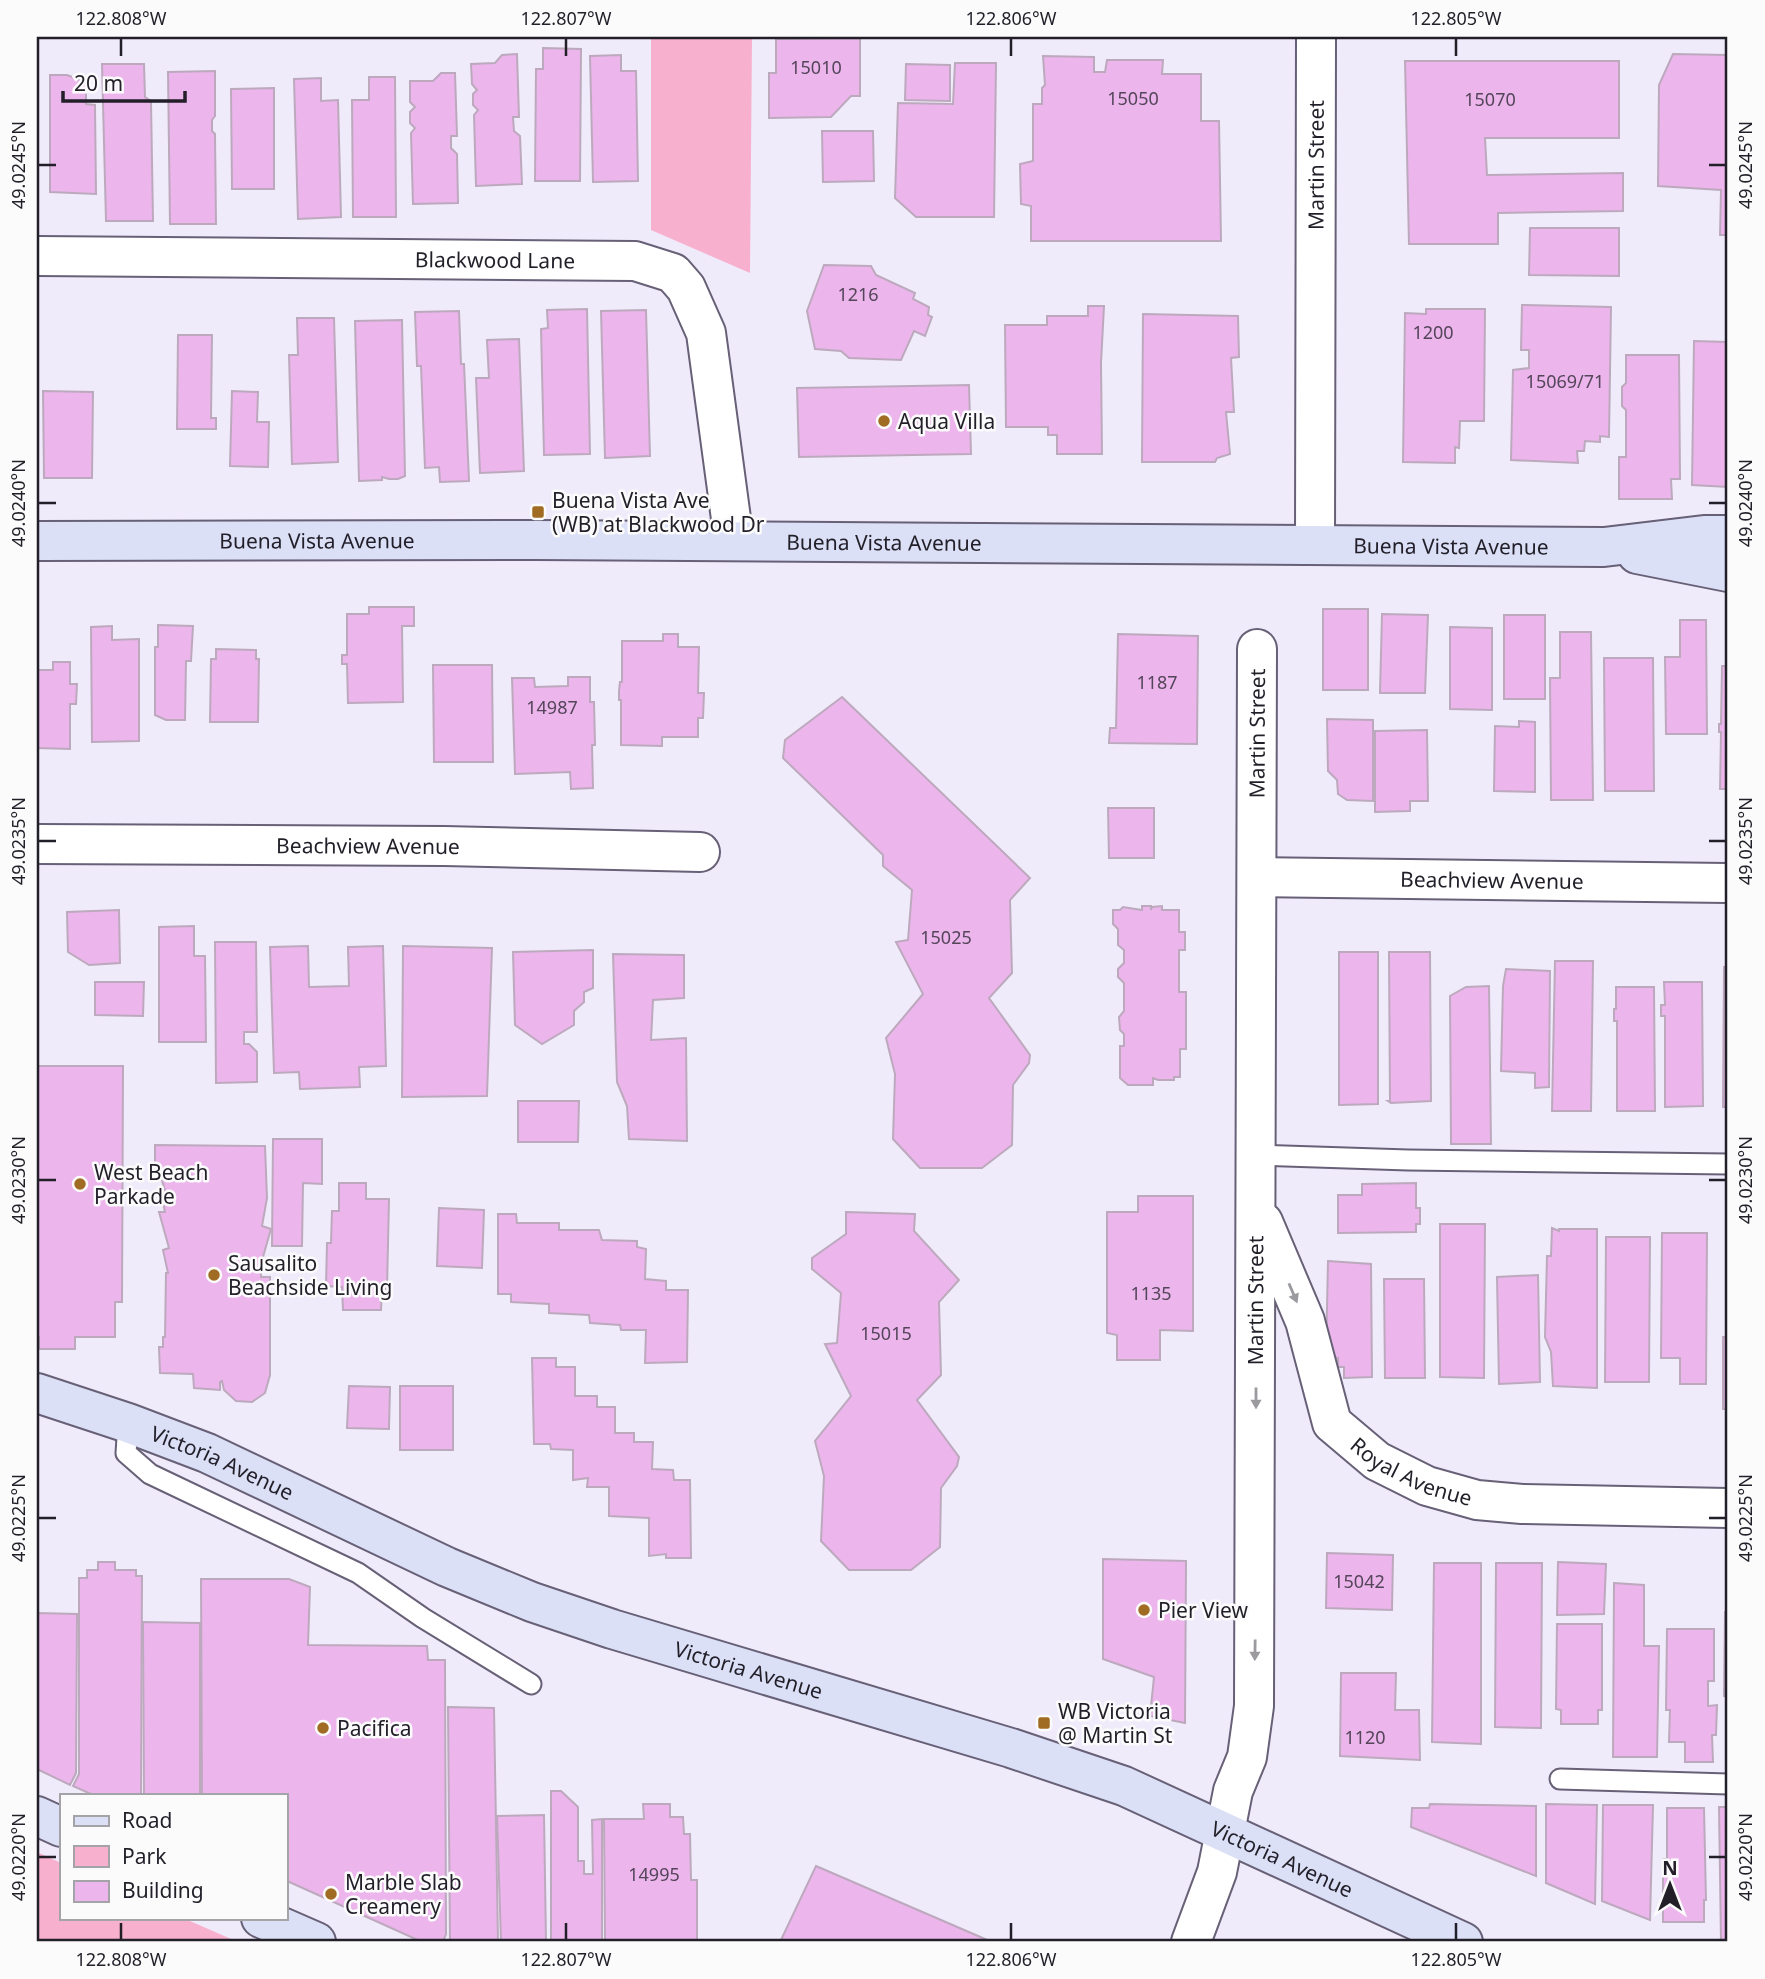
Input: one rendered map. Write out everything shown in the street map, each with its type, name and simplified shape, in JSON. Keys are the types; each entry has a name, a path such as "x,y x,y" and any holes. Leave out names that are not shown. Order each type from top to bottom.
{"street":[{"name":"Martin Street","path":"1315,545 1316,37"},
{"name":"Blackwood Lane","path":"37,256 635,261 673,273 685,288 706,333 734,541"},
{"name":"Buena Vista Avenue","path":"37,541 734,541 1604,547 1704,535 1728,535"},
{"name":"Buena Vista Avenue","path":"1604,547 1728,572"},
{"name":"Martin Street","path":"1191,1942 1217,1872 1233,1791 1247,1757 1254,1706 1258,649"},
{"name":"Beachview Avenue","path":"37,844 444,846 700,852"},
{"name":"Beachview Avenue","path":"1258,877 1728,883"},
{"name":"Royal Avenue","path":"1257,1208 1305,1321 1332,1423 1377,1461 1427,1486 1477,1500 1522,1504 1728,1508"},
{"name":"Victoria Avenue","path":"37,1392 207,1453 447,1567 533,1602 612,1629 1011,1748 1124,1786 1463,1942"},
{"path":"37,1816 60,1827"},
{"path":"266,1920 316,1942"}],"lane":[{"path":"1257,1155 1408,1160 1728,1164"},
{"path":"128,1423 126,1453 150,1474 358,1573 423,1618 531,1684"},
{"path":"1560,1779 1728,1784"}],"green space":[{"path":"651,37 752,37 750,273 651,230"},
{"path":"37,1852 60,1863 60,1920 188,1920 238,1942 37,1942"}],"building":[{"path":"860,38 860,96 851,96 831,117 769,118 769,73 776,73 776,39"},
{"path":"543,48 581,49 580,181 535,181 536,69 543,69"},
{"path":"517,54 519,117 513,117 514,131 520,136 522,184 476,186 474,115 478,110 473,105 473,94 477,90 472,84 471,64 495,63 502,55"},
{"path":"1673,54 1728,55 1728,235 1720,235 1721,190 1658,186 1659,85"},
{"path":"621,55 621,71 636,71 638,181 593,182 590,56"},
{"path":"1043,56 1094,57 1094,72 1105,72 1107,60 1163,60 1162,74 1201,74 1201,121 1219,121 1221,241 1031,241 1031,206 1021,204 1020,164 1033,161 1033,104 1042,104 1042,88 1045,85"},
{"path":"1405,61 1619,61 1619,138 1485,138 1487,175 1623,173 1623,211 1498,213 1498,244 1409,244"},
{"path":"955,63 996,63 994,217 916,217 895,198 898,103 953,104"},
{"path":"102,64 144,64 145,97 151,101 153,221 106,221"},
{"path":"906,64 950,65 950,101 905,100"},
{"path":"215,71 215,116 212,120 212,131 215,134 216,224 170,224 168,72"},
{"path":"441,73 455,73 457,136 451,136 451,148 457,154 458,203 413,204 411,133 415,128 410,123 410,112 415,107 410,102 410,81 433,81"},
{"path":"50,75 67,75 86,82 86,104 95,105 96,194 50,192"},
{"path":"369,77 395,77 396,217 353,217 352,100 369,100"},
{"path":"321,78 321,101 338,100 341,217 298,219 294,79"},
{"path":"274,88 274,189 232,189 231,89"},
{"path":"822,131 873,131 874,181 823,182"},
{"path":"1530,228 1619,228 1619,276 1529,275"},
{"path":"824,265 871,266 876,275 915,293 913,299 929,307 928,315 932,317 925,336 914,331 901,360 849,358 841,351 815,349 807,311"},
{"path":"1522,305 1611,307 1609,437 1600,436 1600,442 1585,441 1584,451 1577,451 1578,463 1511,460 1513,370 1529,368 1529,350 1521,350"},
{"path":"1088,306 1104,306 1101,363 1102,454 1057,454 1057,435 1048,435 1048,427 1006,427 1005,325 1047,325 1047,316 1088,316"},
{"path":"587,309 590,454 544,455 541,329 548,328 547,310"},
{"path":"1426,309 1485,309 1484,421 1460,421 1459,448 1455,447 1455,463 1403,462 1405,313 1426,314"},
{"path":"646,310 650,456 605,458 601,311"},
{"path":"459,311 469,481 440,482 439,467 425,468 421,366 417,366 415,312"},
{"path":"1143,314 1238,316 1239,357 1231,358 1234,412 1226,412 1230,454 1217,458 1215,462 1142,462"},
{"path":"297,318 334,318 338,462 292,464 289,355 298,355"},
{"path":"402,320 405,476 398,479 382,477 382,480 359,481 355,321"},
{"path":"178,335 212,335 211,418 216,418 216,429 177,429"},
{"path":"519,339 524,471 480,473 476,378 489,378 487,340"},
{"path":"1694,341 1728,342 1728,487 1692,485"},
{"path":"1626,355 1679,355 1680,479 1671,479 1672,499 1619,499 1619,457 1626,457 1626,410 1622,406 1622,387 1626,383"},
{"name":"Aqua Villa","path":"969,385 971,454 799,457 797,388"},
{"path":"43,391 93,392 92,478 44,478"},
{"path":"232,391 258,392 257,422 269,422 268,467 230,466"},
{"path":"369,607 414,607 414,626 402,626 403,702 348,703 347,664 342,664 342,655 347,655 347,614 369,614"},
{"path":"1323,609 1368,609 1368,690 1323,690"},
{"path":"1382,614 1428,615 1425,693 1380,693"},
{"path":"1504,615 1545,615 1545,699 1504,699"},
{"path":"1680,620 1706,620 1707,734 1666,734 1665,657 1680,657"},
{"path":"158,625 193,626 191,661 186,661 185,720 166,720 155,715 155,647 158,647"},
{"path":"112,626 112,640 139,639 139,741 92,742 91,627"},
{"path":"1450,627 1492,628 1492,710 1450,709"},
{"path":"1560,632 1591,632 1593,800 1551,800 1550,678 1560,678"},
{"path":"663,634 678,634 678,647 699,647 698,693 704,693 703,718 698,718 698,737 662,737 662,746 621,745 619,691 622,682 622,641 663,641"},
{"path":"1118,634 1198,636 1197,744 1109,743 1110,728 1116,728"},
{"path":"216,649 256,650 256,659 259,659 258,722 210,722 211,659 216,659"},
{"path":"1604,658 1653,658 1654,791 1605,791"},
{"path":"53,662 70,662 70,684 77,684 76,704 70,704 70,749 37,748 37,670 53,670"},
{"path":"433,665 492,665 493,762 434,762"},
{"path":"1722,666 1728,666 1728,789 1720,789"},
{"path":"568,677 590,677 590,702 594,702 593,788 571,789 570,772 515,774 512,678 534,678 535,687 568,686"},
{"path":"842,697 1030,878 1010,900 1012,973 989,998 1030,1055 1029,1063 1013,1085 1012,1145 982,1168 920,1168 893,1139 895,1074 886,1038 923,994 896,942 908,940 912,890 883,866 883,855 783,758 785,740"},
{"path":"1327,719 1373,720 1373,801 1347,800 1338,794 1337,780 1328,771"},
{"path":"1519,721 1535,722 1535,792 1494,791 1495,726 1519,727"},
{"path":"1427,730 1428,801 1410,801 1410,811 1375,812 1375,731"},
{"path":"1108,808 1154,808 1154,858 1109,858"},
{"path":"1142,906 1151,906 1151,910 1152,907 1162,906 1162,910 1179,910 1179,932 1185,932 1185,950 1179,950 1179,992 1186,992 1186,1049 1180,1049 1180,1077 1174,1077 1174,1080 1153,1078 1153,1085 1128,1085 1120,1078 1120,1046 1124,1046 1124,1034 1120,1030 1119,1017 1124,1011 1124,983 1118,977 1118,969 1124,963 1124,950 1118,945 1118,929 1113,924 1113,910 1123,907 1142,910"},
{"path":"119,910 120,963 89,965 68,952 67,912"},
{"path":"194,926 194,956 205,956 206,1042 159,1042 159,927"},
{"path":"215,942 256,942 257,1032 244,1032 244,1044 249,1044 257,1052 257,1082 216,1083"},
{"path":"308,946 309,987 349,986 348,947 383,946 386,1066 359,1067 360,1087 300,1089 299,1072 274,1073 270,947"},
{"path":"403,946 492,948 487,1096 402,1097"},
{"path":"593,950 593,988 584,992 584,1002 574,1011 574,1025 542,1044 515,1025 513,952"},
{"path":"1339,952 1378,952 1378,1104 1339,1105"},
{"path":"1389,952 1430,952 1431,1101 1388,1101"},
{"path":"613,954 684,955 684,998 653,1000 651,1040 686,1038 687,1141 629,1139 627,1106 617,1082"},
{"path":"1555,961 1593,961 1591,1111 1552,1111"},
{"path":"1724,967 1728,967 1728,1107 1723,1107"},
{"path":"1506,969 1550,971 1549,1087 1535,1088 1535,1073 1501,1071 1503,986"},
{"path":"95,982 144,982 143,1016 95,1015"},
{"path":"1664,982 1702,982 1703,1106 1665,1107 1665,1016 1661,1016 1661,1005 1665,1005"},
{"path":"1489,986 1491,1144 1451,1144 1450,996 1466,987"},
{"path":"1616,987 1654,987 1655,1111 1617,1111 1617,1021 1614,1021"},
{"name":"West Beach Parkade","path":"37,1066 123,1066 122,1302 115,1302 115,1337 75,1337 75,1349 39,1349 37,1337"},
{"path":"518,1101 579,1101 578,1142 518,1142"},
{"path":"273,1139 322,1139 322,1184 303,1183 302,1246 272,1246"},
{"name":"Sausalito Beachside Living","path":"155,1145 265,1146 267,1198 262,1226 271,1229 261,1264 261,1277 270,1277 270,1375 265,1393 252,1402 236,1401 224,1390 222,1381 220,1390 194,1388 193,1374 160,1373 159,1347 163,1347 165,1337 168,1273 163,1250 169,1248 159,1212 165,1212 163,1203 168,1201 159,1170 155,1168"},
{"path":"339,1183 366,1183 366,1199 389,1199 387,1289 382,1289 381,1310 343,1310 342,1287 326,1286 327,1243 331,1243 332,1211 339,1211"},
{"path":"1416,1183 1416,1208 1420,1208 1420,1224 1416,1224 1416,1232 1338,1233 1338,1195 1362,1195 1362,1184"},
{"path":"1138,1196 1193,1196 1193,1331 1160,1330 1160,1360 1117,1360 1117,1335 1107,1333 1107,1212 1138,1212"},
{"path":"439,1208 484,1210 482,1268 437,1266"},
{"path":"846,1212 915,1214 914,1231 959,1280 939,1302 941,1375 917,1400 959,1457 957,1466 941,1488 940,1547 911,1570 849,1570 821,1541 824,1476 815,1441 851,1396 825,1344 837,1343 841,1293 812,1269 812,1258 846,1234"},
{"path":"498,1214 516,1214 517,1223 559,1223 559,1230 599,1230 602,1240 637,1241 637,1247 646,1249 645,1279 666,1281 666,1290 688,1290 687,1362 645,1363 646,1330 621,1330 620,1325 590,1323 589,1315 549,1313 549,1304 511,1302 511,1294 498,1294"},
{"path":"1440,1224 1485,1224 1484,1378 1440,1377"},
{"path":"1552,1228 1559,1231 1597,1229 1597,1388 1553,1386 1551,1352 1545,1337 1547,1256 1551,1256"},
{"path":"1662,1233 1707,1233 1706,1384 1680,1384 1680,1358 1661,1358"},
{"path":"1606,1237 1650,1237 1649,1382 1605,1382"},
{"path":"1328,1261 1371,1264 1372,1377 1344,1378 1344,1367 1338,1367 1338,1358 1326,1356"},
{"path":"1538,1275 1540,1382 1499,1384 1497,1277"},
{"path":"1384,1279 1424,1279 1425,1378 1385,1378"},
{"path":"1723,1337 1728,1337 1728,1409 1723,1409"},
{"path":"532,1358 556,1358 556,1367 575,1367 575,1396 597,1396 597,1407 615,1407 615,1433 634,1433 634,1442 653,1442 652,1469 673,1470 674,1480 690,1480 691,1558 666,1558 666,1554 649,1556 649,1518 609,1516 609,1487 587,1487 588,1478 573,1480 573,1450 551,1449 550,1444 534,1444"},
{"path":"349,1386 390,1387 389,1429 347,1428"},
{"path":"400,1386 453,1386 453,1450 400,1450"},
{"path":"1327,1553 1393,1555 1392,1610 1326,1608"},
{"name":"Pier View","path":"1103,1559 1186,1561 1185,1723 1150,1716 1154,1677 1103,1659"},
{"path":"98,1562 115,1562 115,1570 136,1570 136,1576 142,1576 141,1794 91,1794 73,1786 79,1774 79,1578 87,1578 87,1570 98,1570"},
{"path":"1558,1562 1606,1564 1604,1614 1557,1615"},
{"path":"1434,1563 1481,1563 1481,1744 1432,1742"},
{"path":"1496,1563 1542,1563 1541,1728 1495,1727"},
{"name":"Pacifica","path":"201,1579 289,1579 310,1587 308,1645 427,1646 428,1660 445,1660 446,1934 443,1942 422,1942 287,1881 287,1794 202,1794"},
{"path":"1614,1583 1644,1585 1644,1646 1659,1646 1657,1757 1613,1757"},
{"path":"1725,1612 1728,1612 1728,1738 1727,1697 1724,1696"},
{"path":"37,1613 77,1614 76,1773 70,1785 37,1769"},
{"path":"143,1622 200,1623 200,1794 144,1794"},
{"path":"1557,1624 1602,1624 1602,1710 1598,1710 1598,1724 1561,1724 1561,1710 1556,1709"},
{"path":"1667,1629 1714,1629 1714,1681 1708,1681 1708,1706 1717,1705 1716,1735 1712,1735 1713,1762 1685,1762 1685,1742 1669,1742 1670,1710 1666,1710"},
{"path":"1341,1673 1396,1673 1395,1710 1419,1710 1420,1760 1340,1756"},
{"path":"448,1707 494,1708 498,1942 450,1942"},
{"path":"551,1791 561,1791 578,1807 578,1861 584,1861 584,1874 593,1874 592,1820 602,1819 602,1942 551,1942"},
{"path":"643,1804 670,1804 670,1817 683,1817 684,1834 690,1834 691,1880 697,1880 697,1942 605,1942 604,1819 644,1819"},
{"path":"1430,1804 1536,1806 1536,1876 1411,1827 1412,1808 1429,1808"},
{"path":"1546,1804 1597,1805 1595,1904 1546,1883"},
{"path":"1603,1805 1653,1805 1650,1920 1602,1901"},
{"path":"1719,1807 1728,1807 1728,1942 1721,1942"},
{"path":"1667,1808 1704,1808 1704,1922 1663,1922 1663,1859 1667,1859"},
{"path":"544,1815 546,1942 501,1942 497,1816"},
{"path":"816,1866 992,1942 780,1942"}],"place":[{"name":"Aqua Villa","path":"884,421"},
{"name":"Buena Vista Ave (WB) at Blackwood Dr","path":"538,512"},
{"name":"West Beach Parkade","path":"80,1184"},
{"name":"Sausalito Beachside Living","path":"214,1275"},
{"name":"Pier View","path":"1144,1610"},
{"name":"WB Victoria @ Martin St","path":"1044,1723"},
{"name":"Pacifica","path":"323,1728"},
{"name":"Marble Slab Creamery","path":"331,1894"}]}
